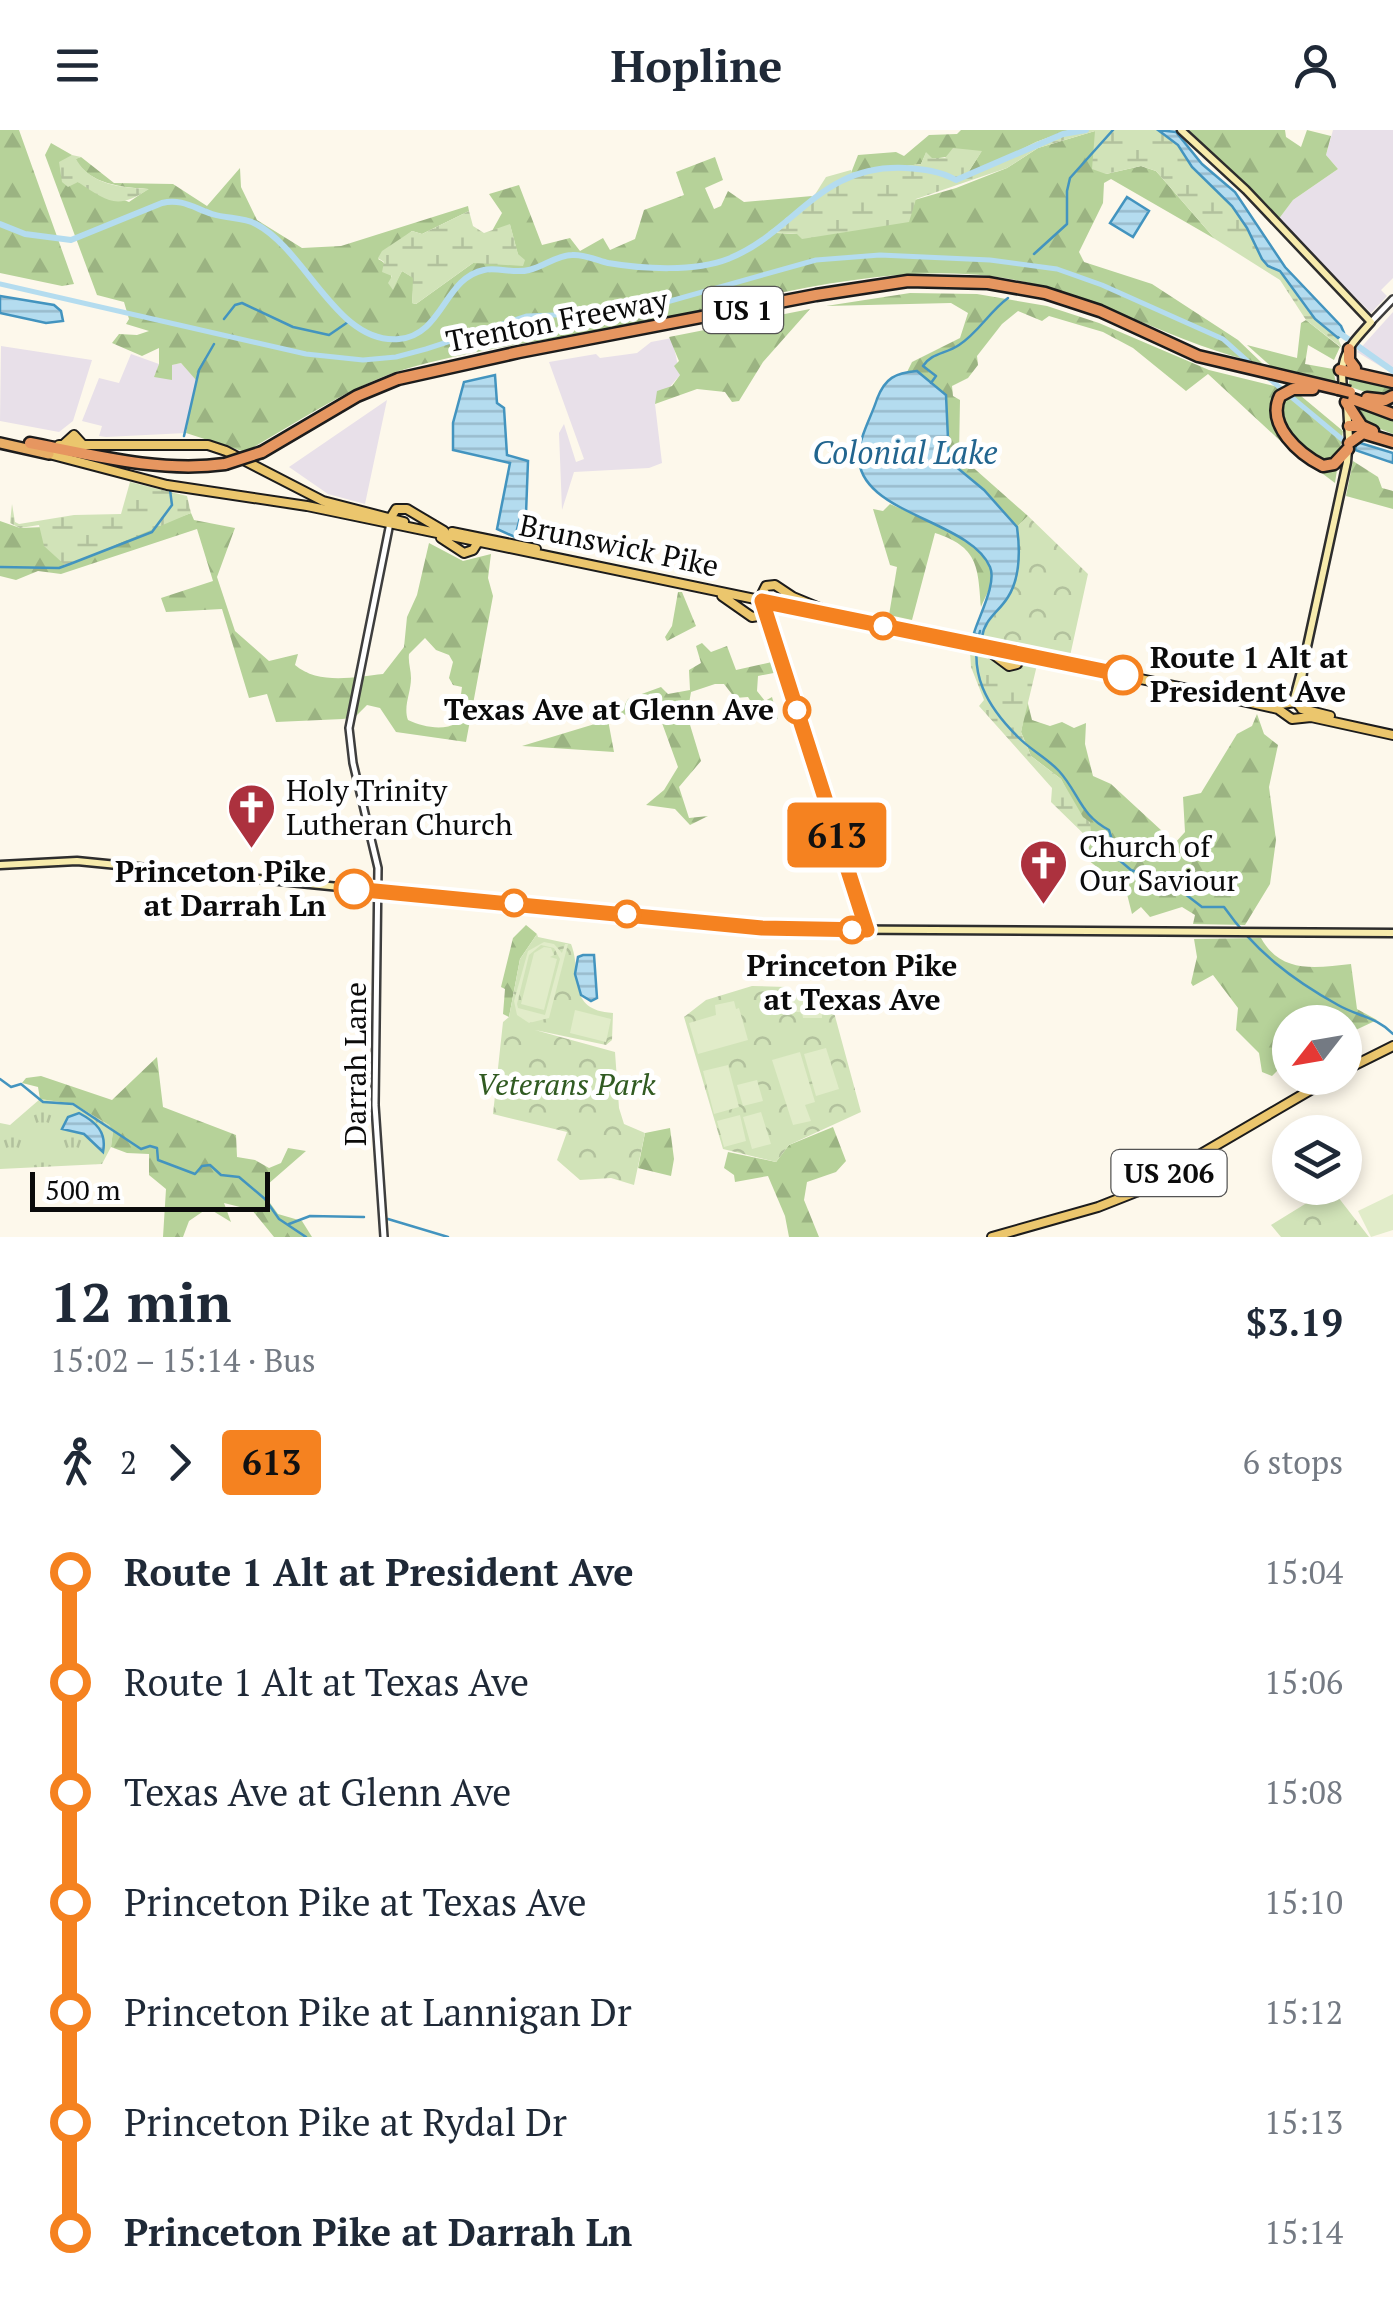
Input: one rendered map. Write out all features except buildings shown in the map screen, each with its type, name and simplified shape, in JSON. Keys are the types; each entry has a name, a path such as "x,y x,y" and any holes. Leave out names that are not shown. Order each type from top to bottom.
{"highway":[{"name":"Trenton Freeway","path":"49,454 167,470 229,466 265,454 359,400 398,384 508,358 898,286 954,285 1039,296 1098,315 1174,352 1294,384 1367,398 1392,413"},
{"path":"1349,348 1348,360 1354,370"},
{"path":"1341,368 1393,380"},
{"path":"1354,370 1346,380 1344,394 1362,426 1393,440"},
{"path":"1294,384 1276,402 1276,417 1284,434 1320,465 1331,465 1362,426"},
{"name":"Trenton Freeway","path":"1294,384 1344,394 1392,413"},
{"path":"1367,398 1384,400 1393,396"},
{"path":"1350,440 1363,432 1393,440"},
{"name":"US 1","path":"0,440 30,444"},
{"name":"US 1","path":"0,440 49,454"},
{"name":"Trenton Freeway","path":"30,444 125,460 229,466"}],"main road":[{"path":"1181,130 1260,204 1371,322 1349,348 1341,368 1350,440 1295,708"},
{"path":"1359,309 1360,335"},
{"path":"30,444 208,445 322,501 423,531 464,553 473,550 476,538"},
{"path":"49,454 171,485 390,522"},
{"name":"Brunswick Pike","path":"390,522 396,510 404,508 444,531 704,589 1295,708 1393,733"},
{"name":"Brunswick Pike","path":"476,538 760,596 766,586 775,585 793,598 822,609 976,643 1009,666 1018,664 1022,654 1263,706 1295,708"},
{"path":"704,589 731,600 752,617 766,615"},
{"path":"0,864 77,861 762,928 1393,933"},
{"path":"1362,1062 1393,1046"},
{"name":"US 206","path":"992,1237 1136,1192 1301,1095"}],"street":[{"path":"1371,322 1393,299"},
{"name":"Darrah Lane","path":"384,1237 375,1105 377,858 351,756 349,728 390,522"}],"shaded area":[{"path":"1333,130 1393,130 1393,278 1381,290 1387,296 1371,313 1278,220 1293,200 1338,169 1326,155"},
{"path":"1393,312 1393,374 1357,352"},
{"path":"672,338 680,375 655,404 662,463 649,468 574,472 562,510 559,433 564,424 576,462 584,459 549,362 596,354 600,358 637,353 651,342"},
{"path":"1,346 92,360 73,421 59,432 0,421"},
{"path":"131,354 159,364 155,376 181,363 197,380 186,433 106,437 99,436 102,426 82,421 99,378 119,383"},
{"path":"387,400 365,504 328,494 289,467"}],"green space":[{"path":"0,130 19,130 74,284 62,286 0,273"},
{"path":"961,130 1069,130 1036,142 964,179 981,152 932,159 926,153 921,164 851,173 858,155 896,152 904,156 929,135 957,134"},
{"path":"1069,130 1158,130 1178,145 1192,167 1232,206 1262,259 1280,271 1315,319 1338,338 1342,348 1306,320 1280,280 1215,239 1156,171 1141,166 1106,174 1092,169 1095,131 1038,148 1007,168 916,199 909,222 802,239 797,234 768,232 809,204 826,177 851,170 852,173 921,164 926,152 932,158 945,158 953,148 982,151 964,179 1036,142"},
{"path":"1189,130 1285,130 1286,137 1301,147 1307,130 1331,136 1326,155 1338,169 1293,200 1278,220"},
{"path":"1095,131 1106,174 1141,166 1156,171 1215,239 1111,179 1104,183 1103,203 1079,252 1084,262 1152,284 1238,340 1263,364 1026,282 947,273 902,275 810,287 427,363 359,387 245,452 186,433 196,380 181,363 172,365 172,380 154,377 159,348 142,356 112,343 119,334 149,331 126,324 129,319 124,302 97,295 45,155 51,143 72,155 62,172 62,182 78,182 129,202 148,189 117,185 98,179 75,159 81,157 114,183 173,184 207,206 240,168 241,187 257,220 302,248 341,246 468,206 469,211 422,234 412,231 378,259 390,271 392,289 402,271 414,278 412,303 416,304 473,263 518,255 510,225 492,231 502,213 489,194 519,185 542,245 570,238 580,251 603,238 610,250 635,239 644,210 684,195 676,172 715,157 723,180 705,188 714,209 721,206 728,191 744,202 812,196 802,210 786,218 776,233 797,234 956,188 1007,168 1038,148"},
{"path":"72,155 81,157 76,159 82,168 98,180 149,189 129,200 113,201 78,182 68,187 62,182 59,162"},
{"path":"469,211 473,226 484,233 510,224 518,254 525,260 523,266 473,263 416,304 412,303 413,278 402,271 393,290 388,283 392,276 382,272 384,262 378,258 382,251 412,231 422,234"},
{"path":"910,293 977,294 1047,306 1099,323 1209,370 1295,391 1343,431 1335,483 1287,447 1208,374 1186,391 1133,348 1103,332 1049,316 1042,321 1018,311 1002,324 977,356 978,365 968,378 952,386 953,396 960,400 959,455 1028,516 1017,527 984,490 949,461 946,395 917,371 907,372 912,362 960,338 968,313 951,303 826,306"},
{"path":"810,309 763,362 739,401 732,402 725,392 697,389 655,404 657,391 672,386 680,375 674,366 679,361 669,337"},
{"path":"1306,320 1340,347 1334,360 1308,345 1305,364 1333,369 1336,383 1274,369 1247,345 1297,358 1301,323"},
{"path":"1350,378 1383,383 1392,390 1389,396 1379,397 1348,386"},
{"path":"1352,405 1393,418 1393,434 1360,421"},
{"path":"1353,461 1378,477 1382,488 1393,491 1393,509 1346,496"},
{"path":"130,482 187,496 191,513 66,566 44,546 39,525 20,528 10,523 12,504 15,522 19,524 74,515 121,514"},
{"path":"890,504 951,532 981,553 993,577 981,607 973,560 960,545 935,533 912,620 889,615 897,567 890,565 873,509 883,511"},
{"path":"191,513 194,520 235,528 217,577 235,631 269,661 298,654 295,665 326,677 383,674 404,647 407,617 417,595 429,543 463,561 491,554 488,578 493,596 466,742 396,732 380,708 367,705 355,717 276,722 267,694 249,698 222,609 166,612 161,598 213,581 197,529 61,574 38,571 16,580 0,576 0,521 20,528 166,522","holes":["425,638 436,650 449,655 453,662 449,678 453,685 462,687 457,723 439,727 408,720 406,710 411,678 409,654"]},
{"path":"1028,516 1088,574 1070,656 982,637 1012,589 1018,563 1017,527"},
{"path":"678,592 682,592 696,626 667,641 665,637 672,626"},
{"path":"702,643 711,652 727,646 736,670 772,662 779,672 758,676 757,691 765,701 772,697 778,719 763,721 748,697 735,698 724,684 691,692 687,715 701,761 679,787 689,818 708,816 690,825 675,809 646,805 664,790 678,767 662,723 657,724 651,706 618,717 628,699 661,687 668,694 690,690 689,670 701,663 696,646"},
{"path":"970,651 1037,665 1021,732 1031,756 1061,779 1083,817 1090,822 1092,842 1051,802 1052,788 979,706 984,700 971,667"},
{"path":"1027,700 1032,720 1050,726 1062,722 1074,728 1086,723 1085,744 1093,776 1111,784 1175,843 1185,832 1183,797 1201,793 1237,734 1252,726 1257,714 1264,734 1278,745 1269,787 1276,840 1270,884 1245,925 1193,924 1195,915 1182,907 1150,917 1141,907 1132,914 1126,890 1083,856 1092,842 1061,779 1031,756 1021,732"},
{"path":"608,720 614,752 522,746"},
{"path":"526,925 537,934 520,959 509,1017 503,1014 505,989 501,987 513,938"},
{"name":"Veterans Park","path":"537,934 571,944 582,998 598,1010 613,1013 612,1040 606,1045 535,1030 615,1052 624,1124 645,1133 634,1185 611,1178 580,1180 557,1160 567,1132 493,1114 503,1022 509,1017 520,959"},
{"path":"1261,938 1269,950 1289,963 1312,967 1351,964 1356,1005 1272,1005 1272,1076 1262,1072 1259,1053 1236,1030 1238,1008 1213,975 1193,986 1191,983 1197,957 1194,939"},
{"path":"544,942 554,944 562,953 568,944 549,1018 529,1023 517,1015 514,1001 528,951","holes":["541,945 554,948 560,959 545,1015 518,1008 529,955"]},
{"path":"551,948 554,955 550,957 557,959 544,1010 521,1004 534,953"},
{"path":"752,986 829,994 861,1112 789,1145 776,1162 723,1149 684,1017 706,1000"},
{"path":"786,995 822,996 822,1018 803,1018 802,1012 785,1012"},
{"path":"734,1001 748,1040 698,1054 689,1023 716,1015 715,1005"},
{"path":"575,1010 611,1019 606,1042 570,1033"},
{"path":"1362,1012 1377,1020 1362,1027"},
{"path":"826,1048 839,1089 816,1096 804,1054"},
{"path":"800,1052 815,1102 805,1105 811,1121 793,1125 772,1060"},
{"path":"157,1057 163,1107 236,1135 237,1157 255,1160 269,1168 281,1163 288,1148 306,1151 267,1185 265,1196 278,1214 302,1221 312,1237 274,1237 252,1210 224,1203 231,1222 208,1208 189,1221 183,1237 163,1237 166,1189 149,1175 149,1154 127,1153 111,1147 113,1131 109,1125 74,1104 40,1099 38,1087 22,1083 26,1078 41,1076 112,1100"},
{"path":"728,1065 739,1107 714,1114 703,1071"},
{"path":"519,1077 542,1078 541,1096 518,1094"},
{"path":"757,1080 763,1101 743,1106 737,1085"},
{"path":"40,1099 74,1104 109,1125 113,1131 111,1147 102,1164 0,1169 0,1123 10,1125"},
{"path":"761,1112 771,1144 752,1149 743,1117"},
{"path":"740,1115 746,1141 724,1147 717,1121"},
{"path":"833,1127 846,1161 836,1172 807,1182 804,1200 819,1237 789,1237 785,1216 768,1176 735,1182 734,1175 724,1168 728,1152 776,1162 789,1145"},
{"path":"670,1128 674,1159 671,1176 638,1168 645,1133"},
{"path":"1393,1194 1393,1230 1371,1237 1358,1211"},
{"path":"1303,1205 1344,1205 1369,1237 1281,1237 1271,1225"}],"water":[{"path":"1158,130 1176,132 1202,164 1235,192 1285,267 1344,333 1338,338 1315,319 1280,271 1262,259 1232,206 1192,167 1178,145"},
{"path":"1127,197 1149,211 1133,237 1110,223"},
{"path":"0,296 54,305 61,311 63,321 46,323 0,313"},
{"name":"Colonial Lake","path":"917,371 946,395 949,461 984,490 1017,527 1015,581 982,637 974,633 989,590 990,567 960,537 891,502 873,488 861,471 860,444 880,392 892,378"},
{"path":"495,375 497,403 504,408 507,455 528,461 526,514 521,514 515,537 497,529 510,463 453,450 453,423 464,382"},
{"path":"1357,442 1393,453 1393,463 1355,450"},
{"path":"594,955 597,998 591,1001 581,995 575,974 578,957"},
{"path":"79,1113 99,1128 103,1152 84,1134 62,1129 68,1117"}],"waterway":[{"path":"0,224 25,234 71,240 169,202 246,220 274,237 323,294 358,327 377,337 399,339 425,328 460,284 484,270 523,271 572,255 653,268 715,263 752,247 829,188 851,177 905,168 944,174 956,180 1063,134 1086,130"},
{"path":"1034,254 1067,224 1070,178 1113,130"},
{"path":"0,284 306,354 363,360 426,349 527,316 649,307 816,260 880,255 990,260 1057,269 1102,285 1223,339 1252,365"},
{"path":"931,383 936,376 923,366 926,362 966,340 1008,298"},
{"path":"224,319 235,305 242,303 293,327 329,335 348,322"},
{"path":"1338,332 1393,371"},
{"path":"184,436 199,370 214,344"},
{"path":"1265,375 1343,440"},
{"path":"0,567 59,568 152,532 172,505 170,490"},
{"path":"980,631 976,661 989,701 1017,736 1059,771 1092,818 1109,830 1118,859 1131,870 1176,887 1202,907 1224,907 1248,937 1289,974 1393,1034"},
{"path":"0,1079 11,1087 21,1084 43,1102 73,1104 141,1149 157,1148 158,1160 195,1174 202,1166 210,1165 221,1175 239,1177 265,1199 279,1219 306,1237"},
{"path":"289,1224 310,1216 364,1217"},
{"path":"388,1219 448,1237"}],"bus line":[{"name":"613","path":"354,889 762,928 867,930 762,601 1123,675"}],"place":[{"name":"Route 1 Alt at President Ave","path":"1123,675"},
{"name":"Texas Ave at Glenn Ave","path":"797,710"},
{"name":"Holy Trinity Lutheran Church","path":"251,850"},
{"name":"Princeton Pike at Darrah Ln","path":"354,889"},
{"name":"Church of Our Saviour","path":"1044,906"},
{"name":"Princeton Pike at Texas Ave","path":"852,930"}]}
